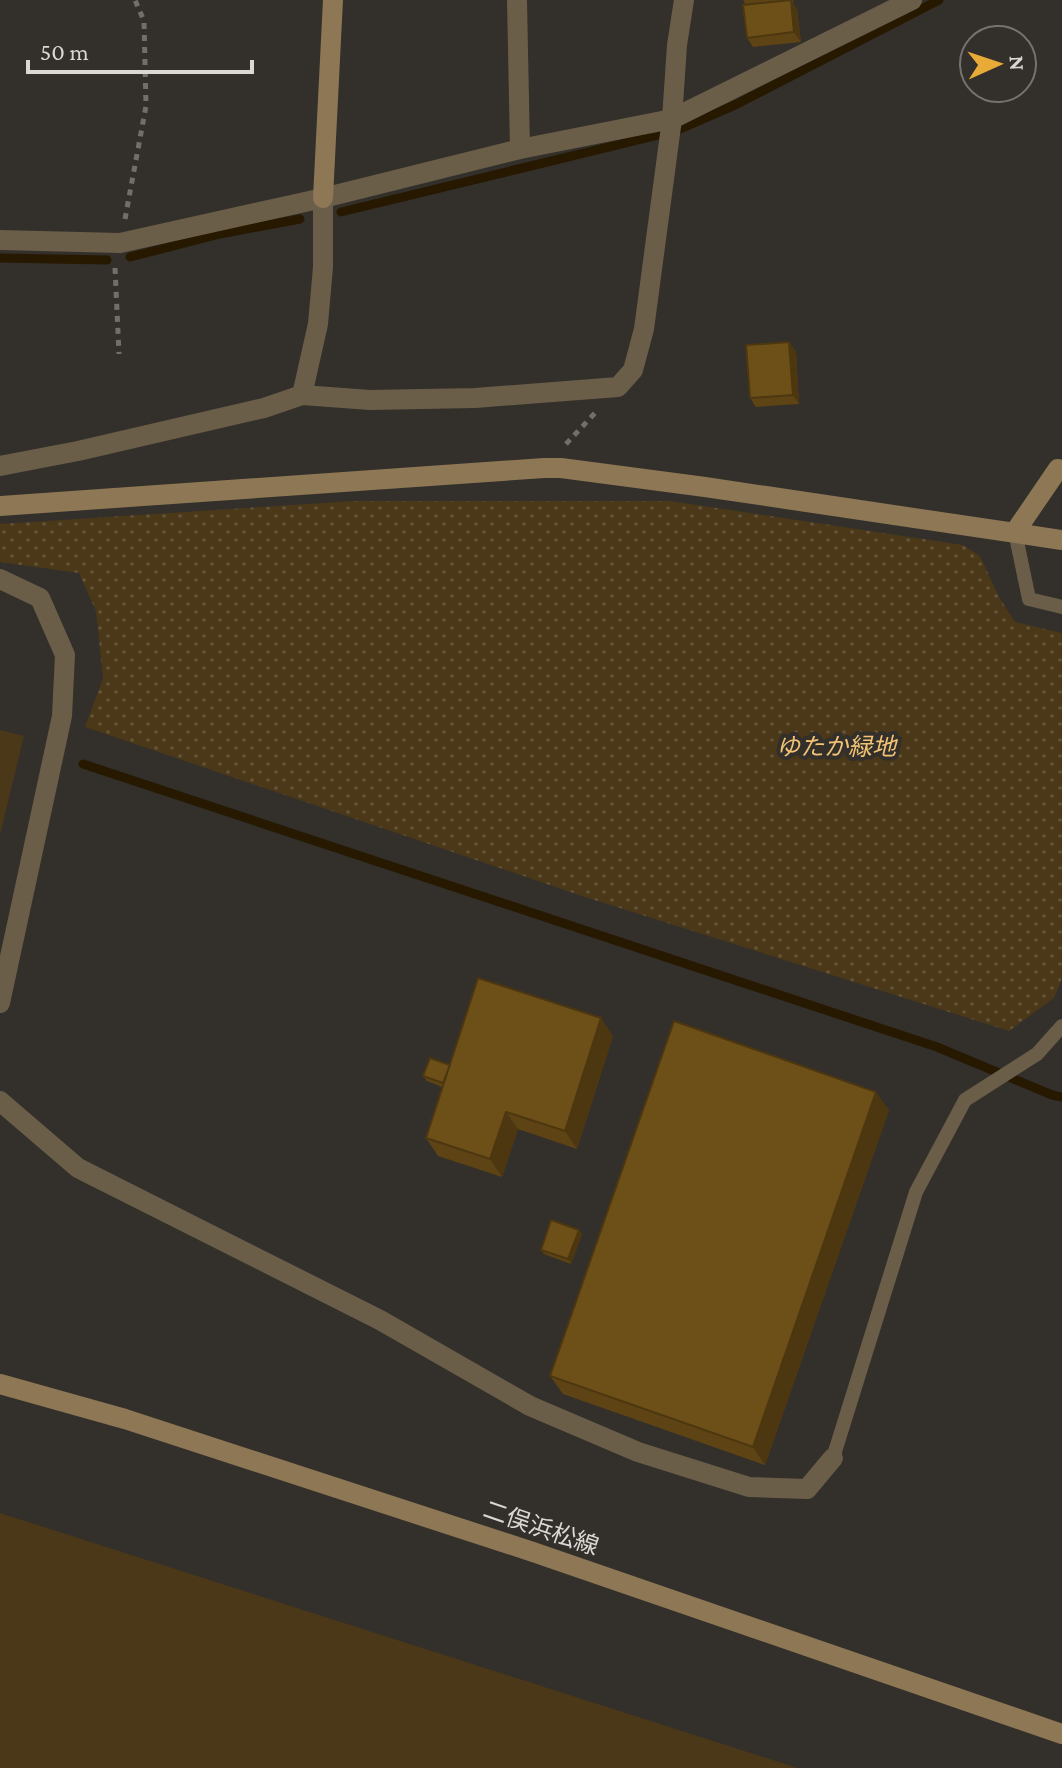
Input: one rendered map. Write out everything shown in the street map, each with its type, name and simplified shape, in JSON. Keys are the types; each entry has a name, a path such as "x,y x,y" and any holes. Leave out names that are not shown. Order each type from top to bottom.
{"street":[{"path":"302,395 318,324 323,267 323,198 333,0"},
{"path":"517,0 520,149"},
{"path":"0,466 264,408 302,395 370,400 475,398 618,387 633,370 644,329 684,0"},
{"path":"0,240 120,243 323,198 520,149 670,128 912,0"},
{"path":"0,506 561,468 1062,540"},
{"path":"1015,532 1058,469 1062,470"},
{"path":"0,579 40,598 65,655 62,716 0,1003"},
{"path":"0,1101 78,1168 380,1320 530,1406 638,1452 749,1487 807,1489 833,1458"},
{"name":"二俣浜松線","path":"0,1384 125,1419 533,1552 1062,1734"}],"lane":[{"path":"1015,532 1029,599 1062,607"},
{"path":"833,1458 916,1192 965,1100 1037,1054 1062,1026"}],"path":[{"path":"119,354 114,274 146,106 144,21 135,0"},
{"path":"544,468 618,387"}],"green space":[{"name":"ゆたか緑地","path":"354,501 670,501 963,545 980,556 999,597 1015,622 1062,633 1062,978 1054,998 1009,1031 582,896 85,727 103,678 96,611 79,573 0,562 0,524"},
{"path":"0,730 24,736 0,835"},
{"path":"0,1513 798,1768 0,1768"}],"building":[{"path":"791,0 794,32 747,38 743,5"},
{"path":"789,342 793,395 750,398 746,345"},
{"path":"478,978 601,1018 565,1131 506,1112 490,1159 426,1138"},
{"path":"674,1021 876,1092 753,1447 550,1376"},
{"path":"430,1058 450,1065 443,1083 423,1076"},
{"path":"551,1220 579,1230 568,1259 541,1250"}],"waterway":[{"path":"341,212 675,131 735,105 939,0"},
{"path":"130,257 220,234 300,219"},
{"path":"0,258 107,260"},
{"path":"83,764 937,1047 1062,1097"}]}
